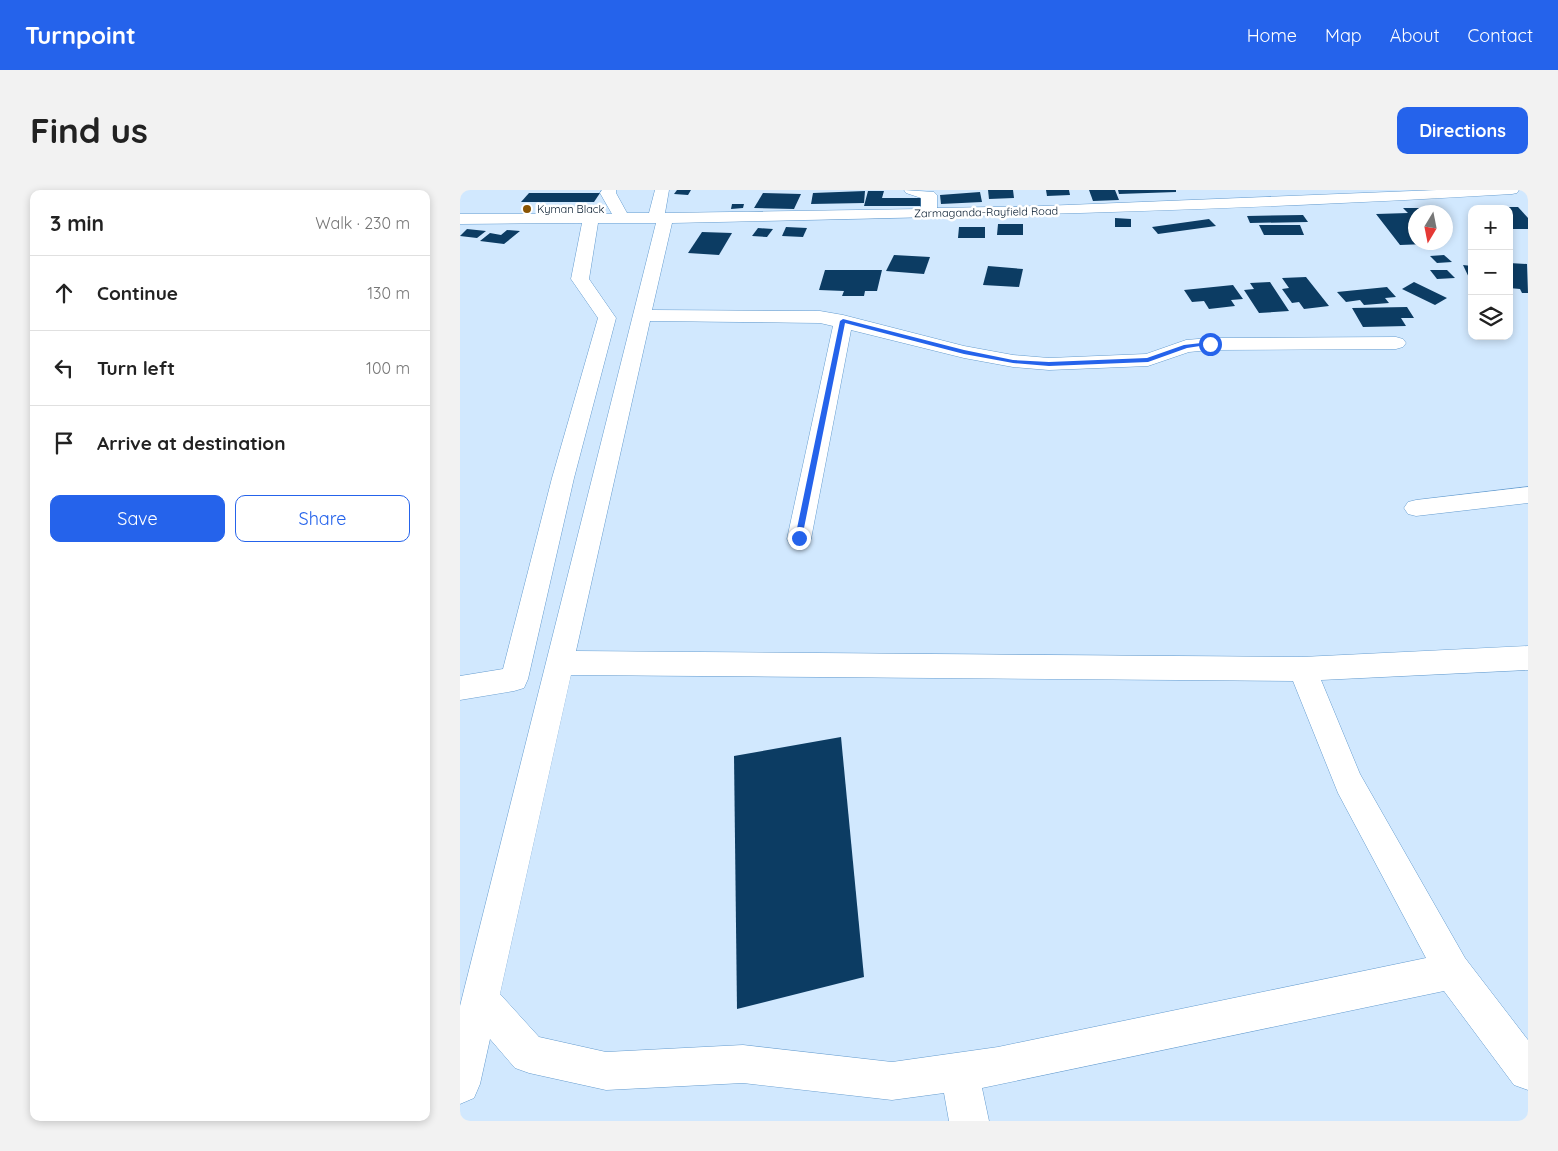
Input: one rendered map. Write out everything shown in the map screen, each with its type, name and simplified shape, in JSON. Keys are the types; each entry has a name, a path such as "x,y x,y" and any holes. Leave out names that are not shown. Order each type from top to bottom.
{"street":[{"path":"609,190 608,193 622,218"},
{"path":"460,1084 642,315 661,218 662,190"},
{"path":"911,190 929,195 929,213"},
{"name":"Zarmaganda-Rayfield Road","path":"460,219 661,218 1155,208 1512,190"},
{"path":"460,688 514,679 563,478 607,318 580,279 591,218"},
{"path":"642,315 820,317 843,321 964,352 1013,361 1049,364 1148,360 1186,346 1210,344 1396,343"},
{"path":"799,538 843,321"},
{"path":"1416,508 1528,495"},
{"path":"559,663 1302,669 1528,658"},
{"path":"1302,669 1349,783 1452,971 1528,1071"},
{"path":"480,1000 530,1054 606,1071 743,1064 892,1081 998,1066 1452,971"},
{"path":"960,1072 969,1121"}],"building":[{"path":"677,190 691,190 688,195 674,194"},
{"path":"988,190 1013,190 1014,198 989,199"},
{"path":"1046,190 1069,190 1070,195 1047,196"},
{"path":"1089,190 1115,190 1119,200 1093,201"},
{"path":"1118,190 1176,190 1176,192 1119,194"},
{"path":"865,191 864,203 811,204 813,193"},
{"path":"868,191 884,191 882,198 925,198 924,206 864,206"},
{"path":"980,192 982,202 941,204 940,195"},
{"name":"Kyman Black","path":"529,193 600,193 594,202 521,202"},
{"path":"763,193 801,194 794,209 754,208"},
{"path":"732,204 744,204 743,208 731,209"},
{"path":"1513,207 1518,207 1528,218 1528,229 1513,229"},
{"path":"1408,213 1408,245 1400,245 1376,214"},
{"path":"1303,215 1308,222 1250,223 1247,216"},
{"path":"1115,218 1131,219 1131,227 1115,227"},
{"path":"1209,219 1216,226 1158,234 1152,227"},
{"path":"998,224 1023,224 1023,235 997,235"},
{"path":"1259,225 1300,225 1304,235 1264,235"},
{"path":"786,227 807,228 803,237 782,236"},
{"path":"959,227 985,227 985,238 958,238"},
{"path":"758,228 773,229 767,237 752,236"},
{"path":"467,229 486,231 477,238 460,236"},
{"path":"507,230 520,231 504,244 480,241 490,233 501,235"},
{"path":"702,232 732,233 719,255 688,253"},
{"path":"894,255 930,257 924,274 886,271"},
{"path":"1444,255 1452,262 1437,263 1430,256"},
{"path":"1513,263 1527,264 1528,293 1522,293 1520,289 1513,288"},
{"path":"1463,265 1468,266 1468,276"},
{"path":"988,266 1023,269 1019,287 983,285"},
{"path":"825,270 882,270 877,291 865,291 864,296 842,296 844,291 819,290"},
{"path":"1430,270 1447,270 1455,278 1437,279"},
{"path":"1306,277 1329,306 1304,309 1299,302 1292,303 1282,289 1289,288 1282,278"},
{"path":"1270,282 1289,311 1259,313 1244,290 1254,289 1250,283"},
{"path":"1414,282 1447,298 1435,305 1402,289"},
{"path":"1233,285 1243,299 1231,300 1235,306 1209,309 1204,301 1192,302 1184,290"},
{"path":"1387,287 1396,297 1385,298 1389,303 1364,305 1360,300 1346,302 1337,292"},
{"path":"1407,307 1414,318 1401,318 1406,326 1363,327 1352,308"},
{"path":"841,737 864,977 737,1009 734,756"}],"place":[{"name":"Kyman Black","path":"527,209"}],"route":[{"path":"799,538 843,321 964,352 1013,361 1049,364 1148,360 1186,346 1210,344"}]}
